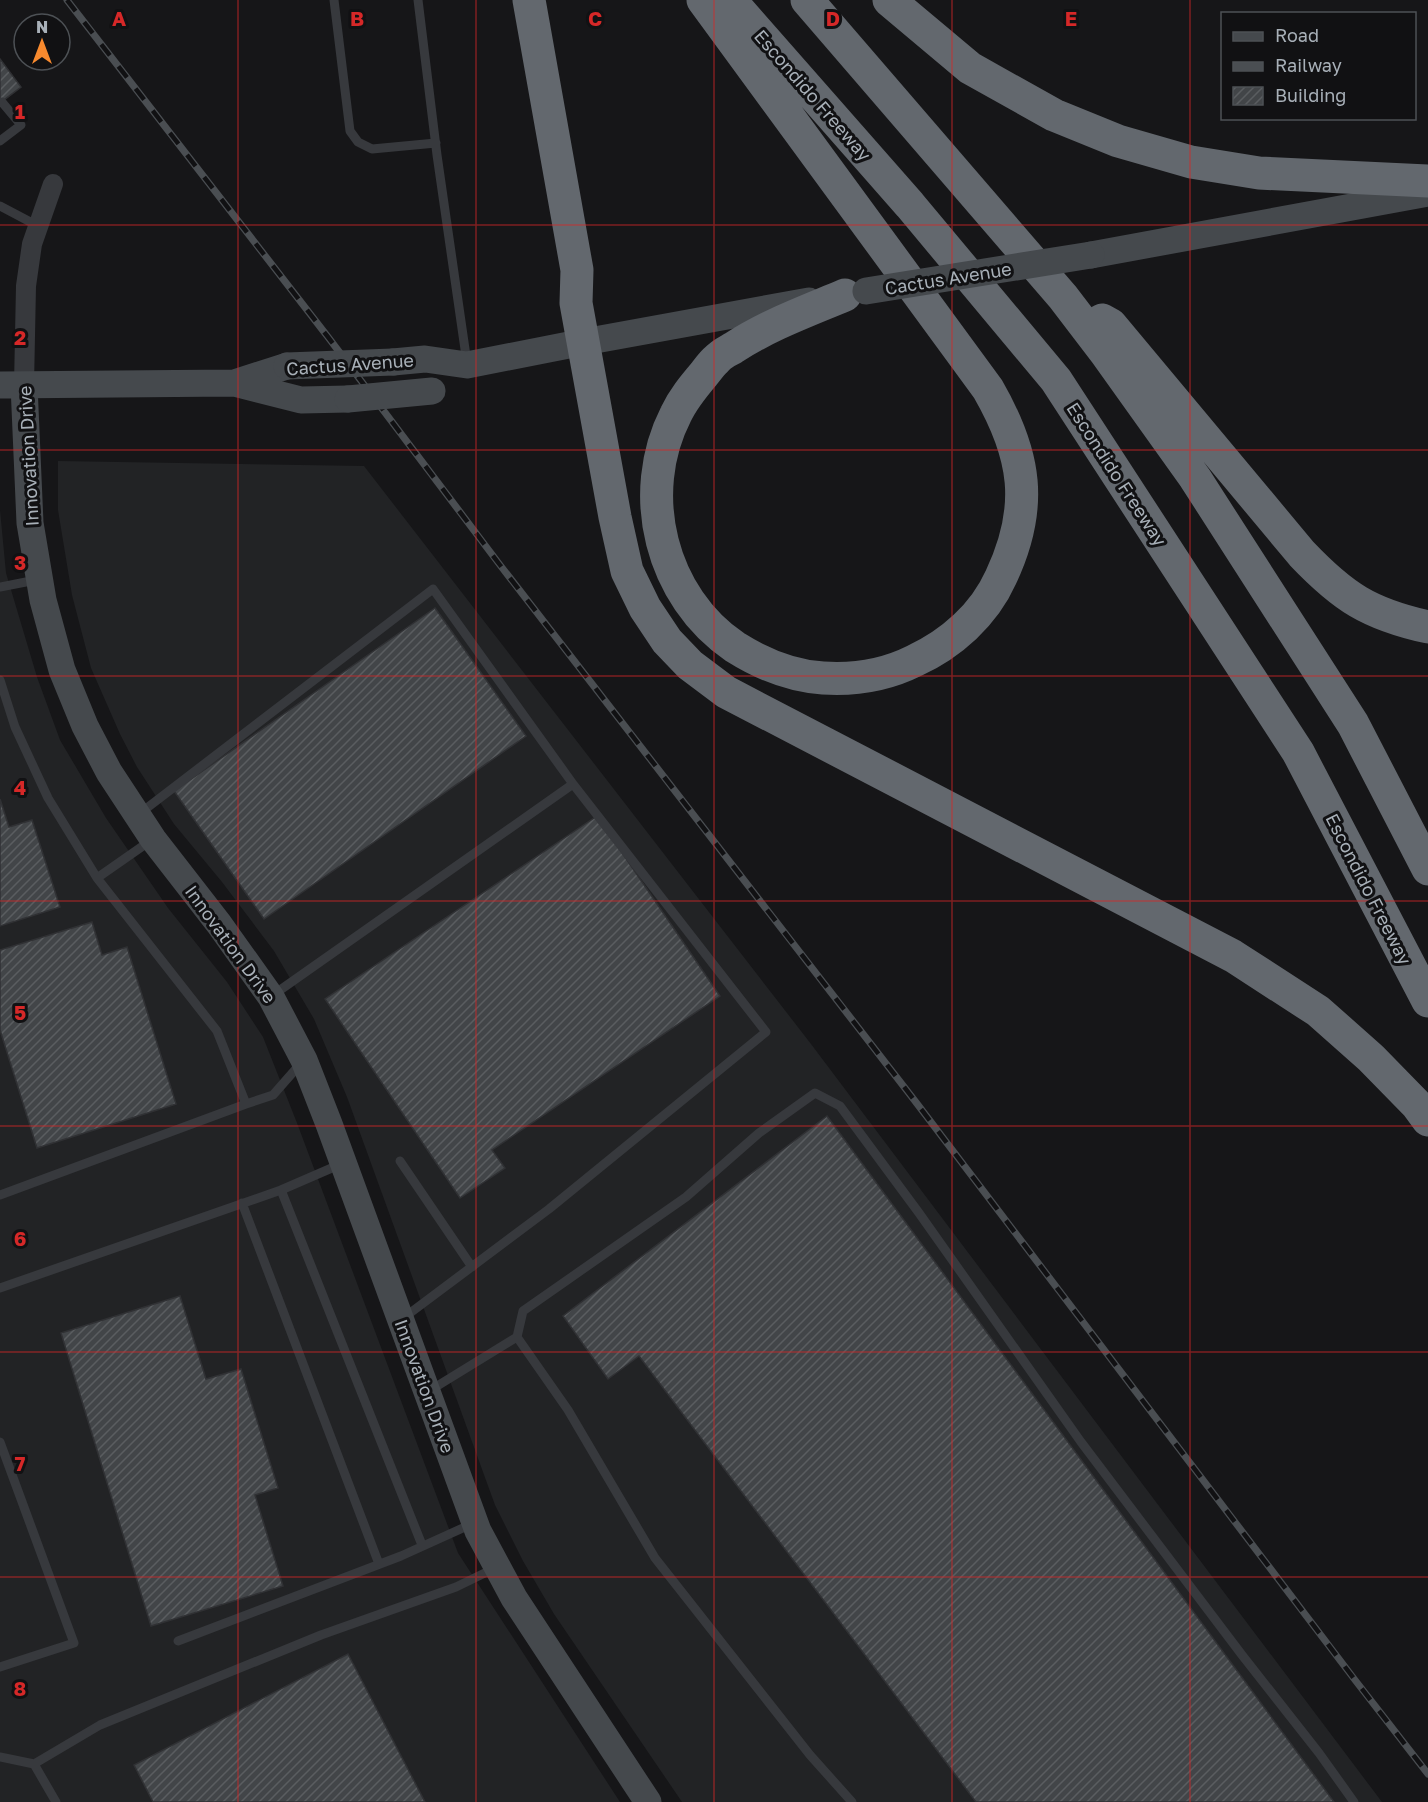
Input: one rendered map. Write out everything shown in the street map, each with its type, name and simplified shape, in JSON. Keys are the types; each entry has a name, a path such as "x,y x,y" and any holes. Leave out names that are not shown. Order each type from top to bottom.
{"highway":[{"path":"529,0 577,270 576,303 615,517 627,571 645,608 667,641 690,665 726,692 1233,956 1318,1011 1371,1058 1417,1105 1428,1120"},
{"path":"703,0 988,389 1014,441 1020,470 1022,502 1019,527 1011,557 984,606 951,640 930,654 902,667 876,675 838,679 800,675 771,666 748,655 723,638 702,618 683,593 669,564 661,539 657,516 657,476 663,447 674,416 686,395 717,358 768,328 855,293"},
{"name":"Escondido Freeway","path":"729,0 910,205 1056,380 1298,752 1428,1001"},
{"path":"807,0 1062,297 1105,352 1195,478 1353,724 1428,869"},
{"path":"888,0 970,68 1054,115 1118,141 1191,162 1259,173 1428,181"},
{"path":"1062,297 1111,325 1322,575 1341,592 1363,605 1384,615 1428,627"}],"main road":[{"name":"Cactus Avenue","path":"234,383 287,366 425,359 467,366 584,342 855,293 1091,255 1428,193"},
{"name":"Cactus Avenue","path":"12,385 234,383 301,400 367,399 432,391 467,366"},
{"name":"Innovation Drive","path":"12,385 30,523 44,600 62,670 85,726 109,772 153,839 272,996 304,1060 475,1522 514,1598 648,1802"}],"street":[{"name":"Innovation Drive","path":"12,385 32,244 53,184"}],"lane":[{"path":"334,0 350,131 358,142 372,150 435,143"},
{"path":"418,0 435,143 467,366"},
{"path":"0,141 21,125 2,102"},
{"path":"0,206 38,226"},
{"path":"0,587 40,580"},
{"path":"138,815 433,589 573,784 765,1032 549,1209 400,1320"},
{"path":"0,680 15,727 48,798 97,878 217,1031 246,1104"},
{"path":"272,996 573,784"},
{"path":"97,878 153,839"},
{"path":"0,1195 273,1095 304,1060"},
{"path":"427,1392 517,1337 523,1311 686,1197 759,1133 815,1093 840,1106 919,1212 1081,1442 1354,1802"},
{"path":"400,1161 472,1267"},
{"path":"0,1288 280,1190 343,1163"},
{"path":"280,1190 422,1545"},
{"path":"242,1203 379,1564"},
{"path":"517,1337 568,1410 655,1558 810,1755 852,1802"},
{"path":"0,1442 74,1643 0,1667"},
{"path":"0,1473 10,1469"},
{"path":"178,1641 401,1556 475,1522"},
{"path":"0,1756 34,1764 100,1725 321,1635 456,1587 498,1567"},
{"path":"34,1764 56,1802"}],"shaded area":[{"path":"58,461 364,466 811,1044 1382,1802 682,1802 554,1614 523,1561 495,1505 347,1097 314,1019 274,951 222,882 174,824 137,767 120,734 91,668 72,595 58,510"},
{"path":"0,510 6,573 37,677 60,740 106,818 168,908 227,982 263,1037 458,1553 620,1802 0,1802"}],"building":[{"path":"0,59 21,87 0,103"},
{"path":"435,608 526,736 264,919 174,791"},
{"path":"0,799 9,827 32,820 60,907 0,926"},
{"path":"597,816 720,996 492,1150 505,1168 460,1198 325,999"},
{"path":"92,922 102,955 127,947 176,1104 37,1148 0,1030 0,950"},
{"path":"827,1116 1334,1802 976,1802 639,1356 608,1379 563,1316"},
{"path":"180,1296 206,1379 241,1369 278,1488 255,1495 283,1586 151,1626 61,1333"},
{"path":"348,1654 425,1802 153,1802 134,1765"}],"railway":[{"path":"67,0 915,1101 1428,1774"}]}
